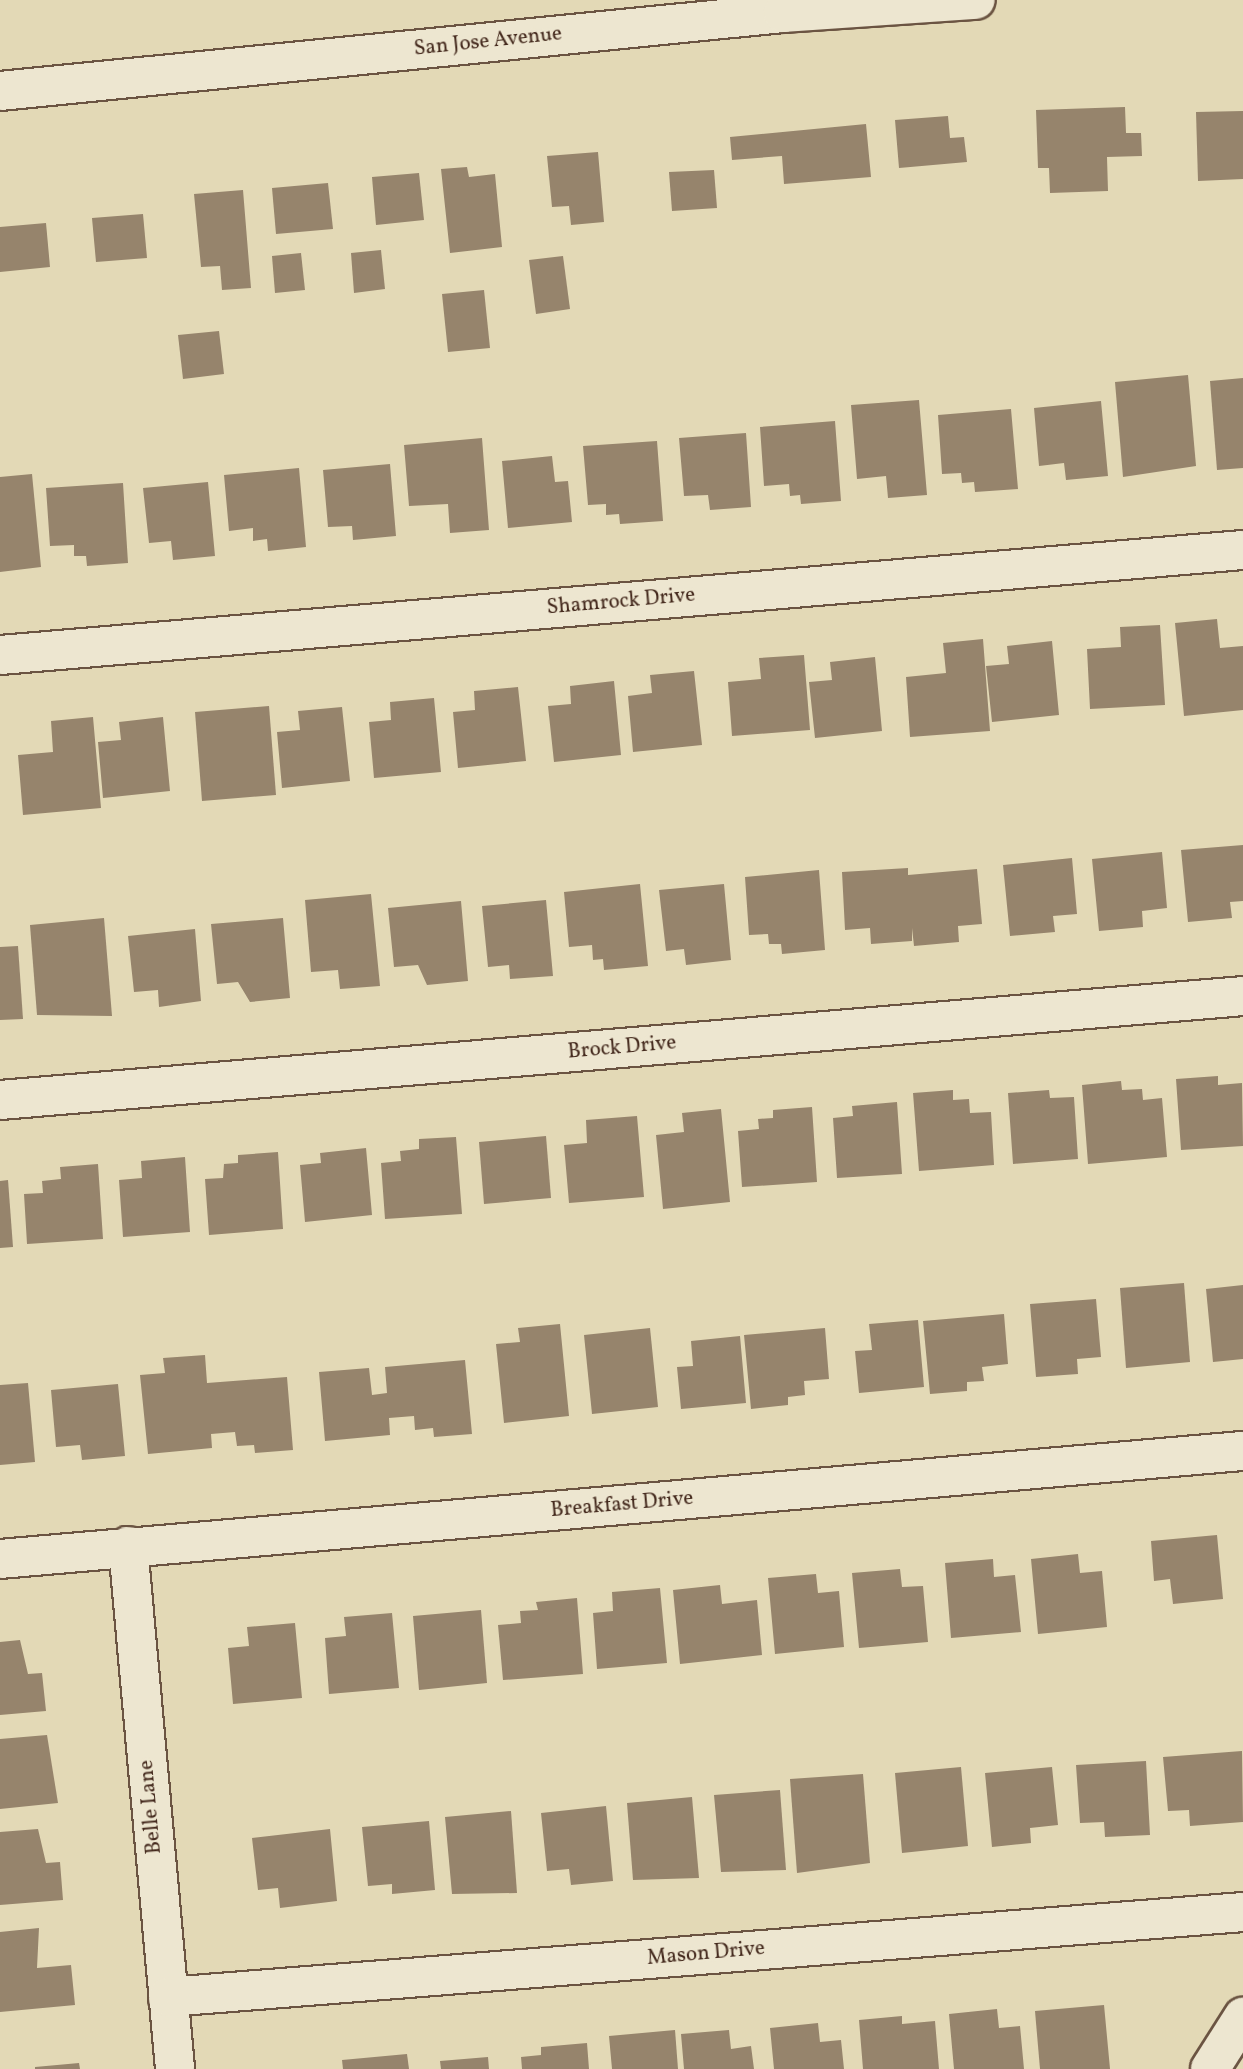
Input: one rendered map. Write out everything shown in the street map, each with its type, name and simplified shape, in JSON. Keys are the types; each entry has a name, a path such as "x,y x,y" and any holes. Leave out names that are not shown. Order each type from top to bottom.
{"street":[{"name":"San Jose Avenue","path":"0,91 783,13 976,0"},
{"name":"Shamrock Drive","path":"0,655 1243,550"},
{"name":"Brock Drive","path":"0,1100 1243,996"},
{"name":"Breakfast Drive","path":"0,1559 1243,1451"},
{"name":"Belle Lane","path":"128,1546 175,2069"},
{"name":"Mason Drive","path":"168,1997 1243,1912"},
{"path":"1210,2069 1243,2017"}],"building":[{"path":"1125,107 1126,133 1141,133 1142,156 1107,157 1108,191 1050,193 1049,168 1038,168 1036,110"},
{"path":"1243,111 1243,179 1198,181 1196,112"},
{"path":"948,116 950,138 964,137 967,162 899,168 895,120"},
{"path":"866,124 871,177 784,184 782,156 732,160 730,137"},
{"path":"598,152 604,222 571,225 569,206 552,207 547,156"},
{"path":"467,167 469,177 495,174 502,247 450,253 441,169"},
{"path":"714,170 717,208 672,211 669,172"},
{"path":"419,173 424,220 376,225 372,177"},
{"path":"328,183 333,229 276,234 272,188"},
{"path":"243,190 251,288 222,290 220,266 201,267 194,194"},
{"path":"143,214 147,258 96,262 92,218"},
{"path":"46,223 50,267 0,272 0,227"},
{"path":"381,250 385,289 354,293 351,253"},
{"path":"301,253 305,290 275,293 272,256"},
{"path":"563,256 570,309 536,314 529,260"},
{"path":"484,290 490,348 448,352 442,294"},
{"path":"219,331 224,374 183,379 178,335"},
{"path":"1188,375 1196,466 1123,477 1115,382"},
{"path":"1243,378 1243,468 1217,470 1210,381"},
{"path":"919,400 927,495 888,498 886,476 857,479 851,405"},
{"path":"1101,401 1108,476 1066,480 1064,463 1039,466 1034,408"},
{"path":"1011,409 1018,489 975,492 974,482 962,483 961,473 942,474 938,415"},
{"path":"835,421 841,501 801,504 800,495 790,496 789,484 764,486 760,427"},
{"path":"746,433 751,507 710,510 708,495 684,496 679,438"},
{"path":"482,438 489,530 450,533 448,504 409,506 404,445"},
{"path":"657,441 663,521 620,524 619,514 606,515 606,504 588,505 583,446"},
{"path":"552,456 555,482 568,481 572,522 508,528 502,461"},
{"path":"390,464 396,536 353,540 352,526 328,527 323,470"},
{"path":"299,468 306,547 268,551 267,539 253,541 253,528 229,531 224,475"},
{"path":"32,474 41,567 0,572 0,477"},
{"path":"208,482 215,556 173,560 171,541 149,543 143,488"},
{"path":"123,483 128,563 87,566 86,556 74,556 74,545 50,546 46,488"},
{"path":"1217,619 1220,648 1243,646 1243,710 1184,716 1175,623"},
{"path":"1160,625 1165,705 1090,709 1087,649 1121,647 1120,627"},
{"path":"983,639 990,731 910,737 906,677 946,673 943,643"},
{"path":"1052,641 1059,715 992,722 986,666 1009,664 1007,646"},
{"path":"804,655 810,730 732,736 728,682 761,679 759,658"},
{"path":"875,657 882,731 815,738 809,682 832,680 830,662"},
{"path":"694,671 702,745 633,752 628,696 652,693 650,675"},
{"path":"614,681 621,755 554,762 548,706 571,704 570,686"},
{"path":"518,687 526,761 458,768 453,712 475,710 474,691"},
{"path":"434,698 441,772 374,778 369,722 391,720 390,702"},
{"path":"269,706 276,795 202,801 195,712"},
{"path":"342,707 350,781 282,788 277,732 300,730 298,711"},
{"path":"93,717 101,808 23,815 18,755 53,752 51,721"},
{"path":"163,717 170,791 103,798 98,742 121,740 119,722"},
{"path":"1243,845 1243,901 1230,902 1232,918 1188,922 1181,850"},
{"path":"1162,852 1167,908 1142,911 1143,927 1099,931 1092,859"},
{"path":"1072,858 1077,914 1053,916 1055,932 1010,936 1003,865"},
{"path":"908,868 908,875 977,869 982,924 958,926 959,942 914,946 912,928 912,941 871,944 870,928 845,930 842,872"},
{"path":"819,870 825,950 782,954 781,944 769,944 768,934 749,935 745,877"},
{"path":"640,884 648,966 604,970 603,959 593,960 592,945 569,947 564,892"},
{"path":"724,884 731,960 686,965 684,949 666,951 659,890"},
{"path":"371,894 380,986 340,989 338,970 311,972 305,900"},
{"path":"546,900 553,976 510,979 509,965 488,967 482,906"},
{"path":"461,901 468,981 427,985 418,965 394,967 388,908"},
{"path":"104,918 112,1016 37,1015 30,925"},
{"path":"283,918 290,998 250,1002 238,982 217,984 211,924"},
{"path":"195,929 201,1001 159,1007 158,990 134,992 128,936"},
{"path":"18,946 23,1019 0,1020 0,947"},
{"path":"1218,1076 1218,1085 1242,1083 1243,1146 1181,1150 1176,1079"},
{"path":"1121,1081 1122,1090 1142,1089 1143,1100 1162,1098 1167,1157 1088,1164 1082,1085"},
{"path":"953,1090 953,1100 969,1099 970,1113 991,1112 994,1165 919,1171 913,1093"},
{"path":"1049,1090 1050,1098 1074,1097 1078,1159 1013,1164 1008,1093"},
{"path":"897,1102 902,1174 837,1178 833,1118 853,1116 852,1106"},
{"path":"812,1107 817,1182 742,1187 738,1131 759,1129 758,1119 773,1118 773,1110"},
{"path":"721,1109 730,1202 663,1209 656,1135 684,1132 682,1113"},
{"path":"637,1116 644,1197 569,1203 564,1145 587,1143 586,1120"},
{"path":"546,1136 551,1198 484,1204 479,1142"},
{"path":"456,1137 462,1214 385,1219 381,1163 401,1161 400,1151 419,1149 419,1139"},
{"path":"366,1148 372,1215 305,1222 300,1165 321,1163 320,1153"},
{"path":"278,1152 283,1229 209,1235 205,1179 223,1178 224,1164 238,1163 238,1155"},
{"path":"185,1157 190,1232 123,1237 119,1180 142,1178 141,1161"},
{"path":"98,1164 103,1239 27,1244 24,1194 43,1193 42,1181 61,1179 60,1167"},
{"path":"8,1180 13,1247 0,1248 0,1181"},
{"path":"1184,1283 1190,1362 1126,1368 1120,1288"},
{"path":"1243,1285 1243,1359 1213,1362 1206,1289"},
{"path":"1096,1299 1101,1357 1077,1359 1078,1374 1036,1377 1030,1304"},
{"path":"1004,1314 1008,1364 982,1367 984,1381 967,1382 967,1391 930,1394 923,1321"},
{"path":"918,1320 924,1387 859,1393 855,1351 872,1350 869,1324"},
{"path":"560,1324 569,1416 504,1423 496,1344 520,1342 518,1328"},
{"path":"650,1328 658,1407 592,1414 584,1335"},
{"path":"825,1328 829,1379 804,1381 805,1395 788,1397 788,1405 751,1409 744,1335"},
{"path":"740,1336 746,1403 681,1409 677,1367 693,1366 691,1341"},
{"path":"205,1355 207,1383 287,1377 293,1450 255,1453 254,1445 237,1446 235,1432 211,1434 212,1448 148,1454 140,1375 165,1373 163,1358"},
{"path":"465,1360 472,1434 434,1437 433,1428 415,1430 414,1416 389,1418 390,1435 325,1441 319,1372 369,1368 372,1395 387,1393 385,1367"},
{"path":"28,1383 35,1462 0,1465 0,1385"},
{"path":"118,1384 125,1456 82,1460 80,1445 56,1447 51,1390"},
{"path":"1217,1535 1223,1599 1173,1604 1170,1579 1154,1581 1151,1541"},
{"path":"1078,1554 1080,1573 1102,1571 1107,1627 1038,1634 1031,1559"},
{"path":"993,1559 994,1577 1015,1575 1021,1632 951,1638 945,1563"},
{"path":"900,1569 902,1587 923,1586 928,1642 859,1648 852,1573"},
{"path":"816,1574 818,1593 839,1591 844,1647 775,1654 768,1578"},
{"path":"720,1585 722,1604 757,1600 762,1655 680,1664 673,1590"},
{"path":"660,1588 667,1663 597,1669 593,1613 613,1611 612,1592"},
{"path":"577,1598 583,1674 503,1680 498,1625 521,1623 520,1611 538,1610 536,1602"},
{"path":"481,1610 487,1683 419,1690 413,1616"},
{"path":"392,1613 399,1688 329,1694 325,1638 346,1636 344,1617"},
{"path":"295,1623 302,1698 233,1704 228,1648 249,1646 247,1627"},
{"path":"20,1640 28,1674 42,1673 46,1711 0,1715 0,1642"},
{"path":"47,1735 58,1803 0,1809 0,1739"},
{"path":"1242,1751 1243,1822 1190,1826 1189,1810 1168,1811 1163,1757"},
{"path":"1146,1761 1150,1835 1105,1837 1104,1822 1080,1823 1076,1765"},
{"path":"961,1767 968,1846 902,1853 895,1773"},
{"path":"1052,1767 1058,1825 1030,1828 1031,1843 992,1847 985,1773"},
{"path":"863,1774 870,1863 797,1873 790,1779"},
{"path":"780,1790 786,1870 721,1872 714,1795"},
{"path":"692,1797 699,1878 633,1880 627,1803"},
{"path":"606,1806 613,1881 571,1885 569,1869 547,1871 541,1813"},
{"path":"511,1811 517,1893 452,1894 445,1817"},
{"path":"429,1821 435,1890 392,1894 392,1884 368,1886 362,1827"},
{"path":"38,1829 46,1863 60,1862 63,1900 0,1905 0,1832"},
{"path":"330,1829 337,1901 280,1908 278,1888 258,1890 252,1838"},
{"path":"39,1928 37,1968 71,1965 75,2005 0,2012 0,1932"},
{"path":"1104,2005 1110,2069 1040,2069 1035,2011"},
{"path":"997,2009 999,2028 1020,2026 1024,2069 954,2069 949,2014"},
{"path":"902,2016 902,2024 935,2021 939,2069 863,2069 859,2020"},
{"path":"818,2023 820,2042 841,2040 844,2069 774,2069 770,2028"},
{"path":"675,2030 678,2069 612,2069 609,2036"},
{"path":"729,2030 731,2049 751,2046 754,2069 684,2069 681,2034"},
{"path":"587,2043 589,2069 522,2069 521,2057 541,2055 541,2047"},
{"path":"407,2054 409,2069 343,2069 342,2060"},
{"path":"488,2057 489,2069 441,2069 440,2061"},
{"path":"79,2063 80,2069 35,2069 35,2067"}]}
